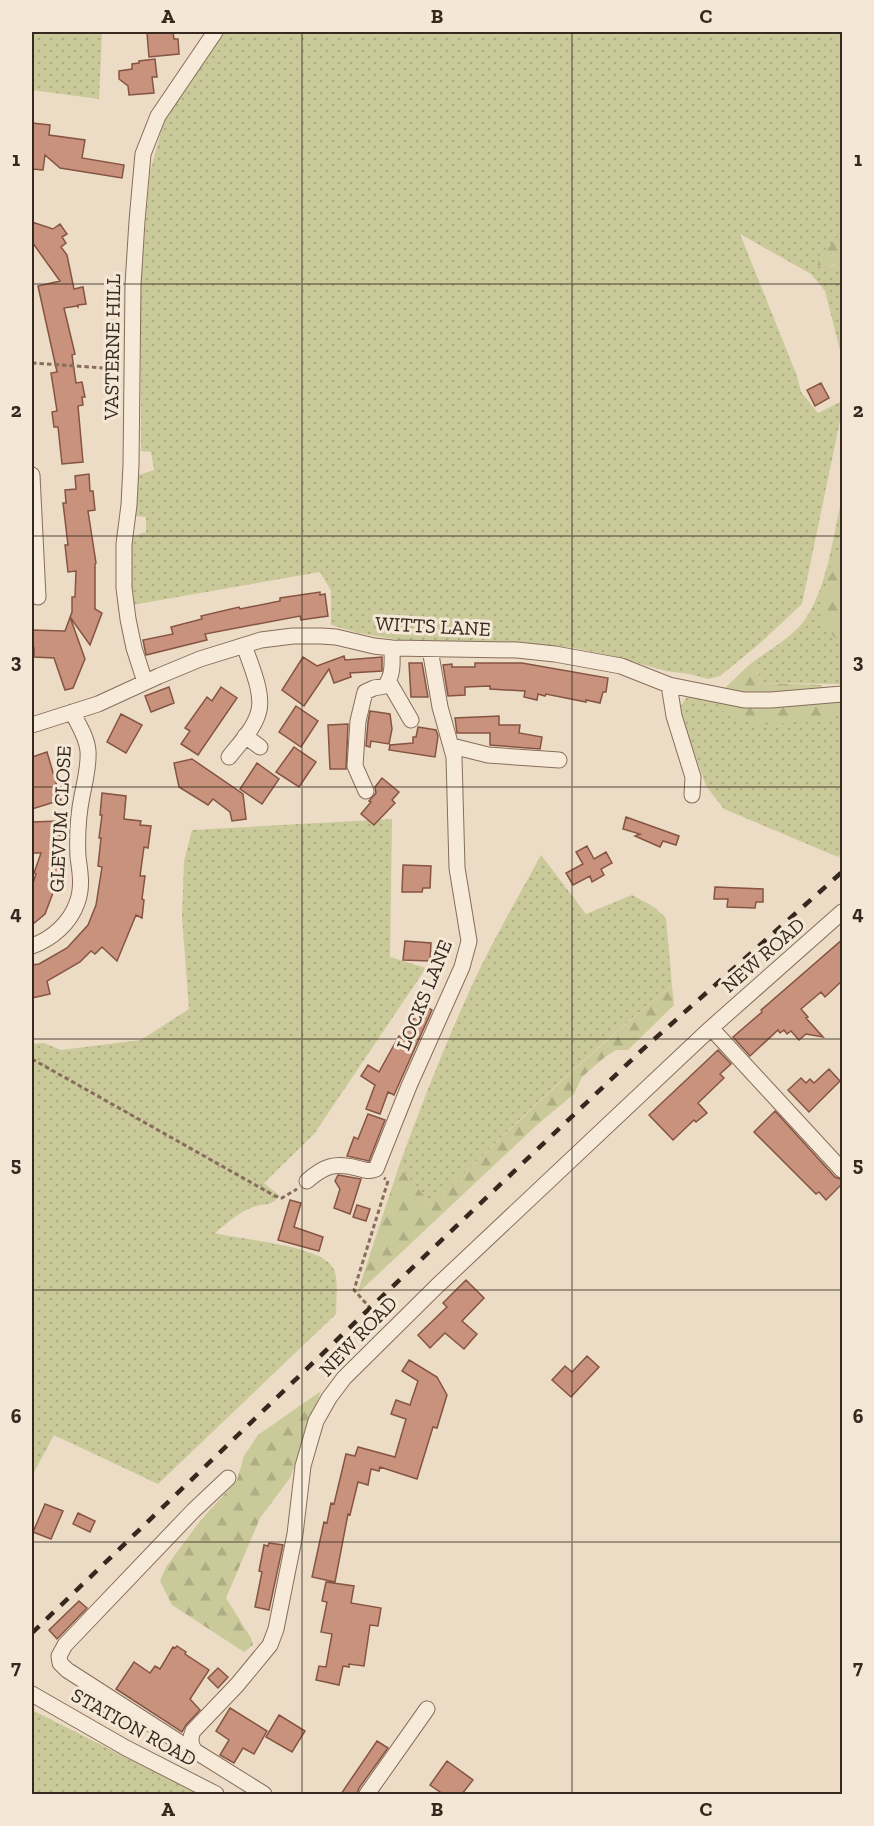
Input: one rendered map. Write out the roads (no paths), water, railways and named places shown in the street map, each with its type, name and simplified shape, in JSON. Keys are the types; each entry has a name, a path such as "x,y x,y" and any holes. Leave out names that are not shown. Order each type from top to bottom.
{"street":[{"name":"VASTERNE HILL","path":"145,682 134,648 124,588 124,544 129,504 134,274 143,154 158,116 215,32"},
{"path":"32,475 38,597"},
{"name":"WITTS LANE","path":"32,725 119,695 200,659 270,639 307,635 336,636 374,646 392,648 517,650 555,654 621,666 669,685 744,700 843,694"},
{"path":"229,757 257,718 260,704 257,686 244,645"},
{"path":"366,791 356,766 358,721 363,696 368,691 385,686 389,682 392,674 392,648"},
{"name":"LOCKS LANE","path":"308,1181 318,1171 337,1165 369,1171 378,1164 409,1086 462,967 469,941 457,868 455,765 440,707 430,649"},
{"path":"389,682 411,720"},
{"path":"669,685 674,716 693,777 692,795"},
{"name":"GLEVUM CLOSE","path":"32,946 49,937 67,921 80,892 78,827 88,750 84,735 72,712"},
{"path":"245,736 260,747"},
{"path":"452,747 488,755 559,760"},
{"name":"NEW ROAD","path":"191,1743 193,1731 256,1664 273,1638 295,1534 303,1466 316,1421 344,1378 711,1028 843,912"},
{"path":"711,1028 843,1170"},
{"path":"228,1478 193,1511 65,1645 59,1656 60,1663 67,1670 182,1744 191,1743 195,1751 264,1794"},
{"name":"STATION ROAD","path":"32,1694 136,1754 216,1794"},
{"path":"367,1794 427,1709"}],"railway":[{"path":"32,1633 641,1051 842,872"}]}
